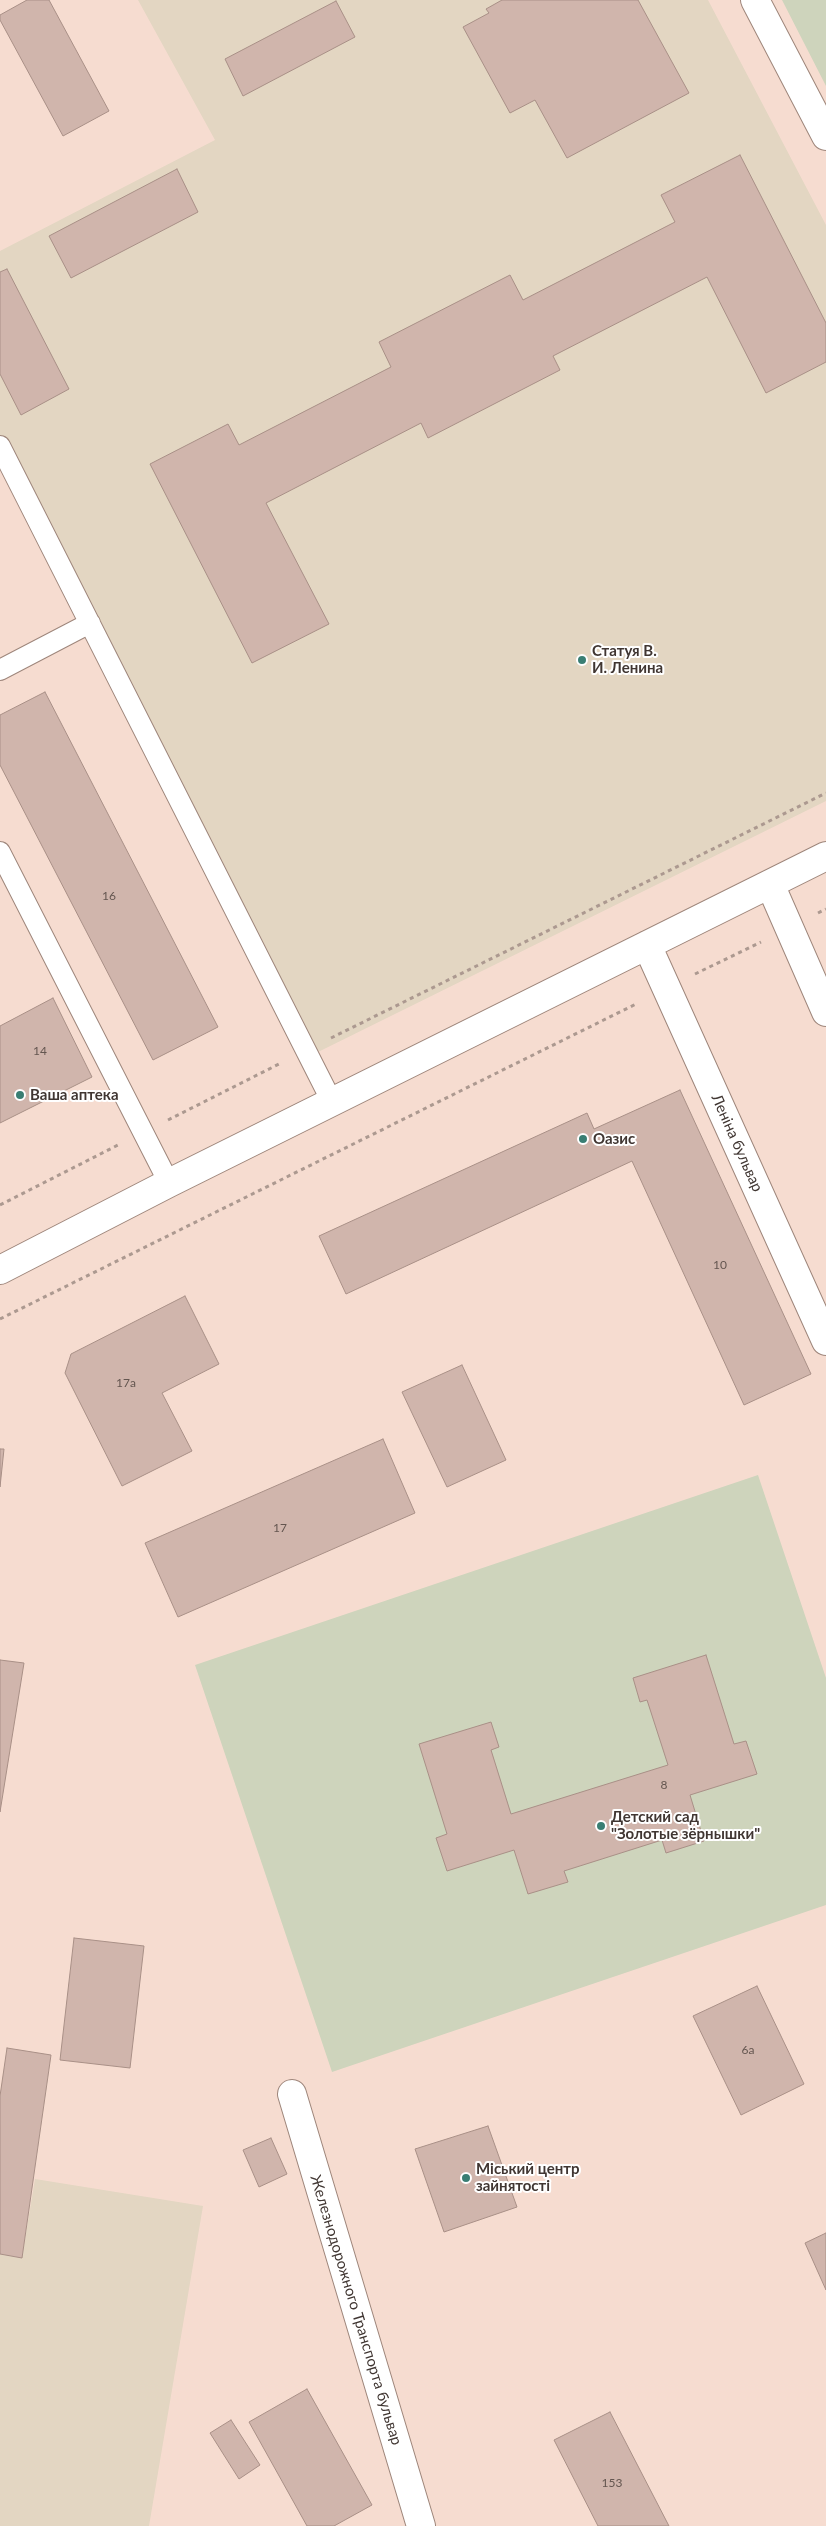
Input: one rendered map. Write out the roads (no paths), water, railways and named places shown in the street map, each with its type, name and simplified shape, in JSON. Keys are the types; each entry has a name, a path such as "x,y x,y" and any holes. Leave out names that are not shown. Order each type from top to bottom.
{"street":[{"path":"755,0 826,136"},
{"path":"0,1270 169,1183 826,856"},
{"path":"770,884 826,1012"},
{"name":"Леніна бульвар","path":"647,946 826,1341"},
{"name":"Железнодорожного Транспорта бульвар","path":"292,2094 418,2525"}],"lane":[{"path":"0,446 332,1102"},
{"path":"0,670 90,622"},
{"path":"0,852 169,1183"}],"place":[{"name":"Статуя В. И. Ленина","path":"582,660"},
{"name":"Ваша аптека","path":"20,1095"},
{"name":"Оазис","path":"583,1139"},
{"name":"Детский сад \"Золотые зёрнышки\"","path":"601,1826"},
{"name":"Міський центр зайнятості","path":"466,2178"}]}
